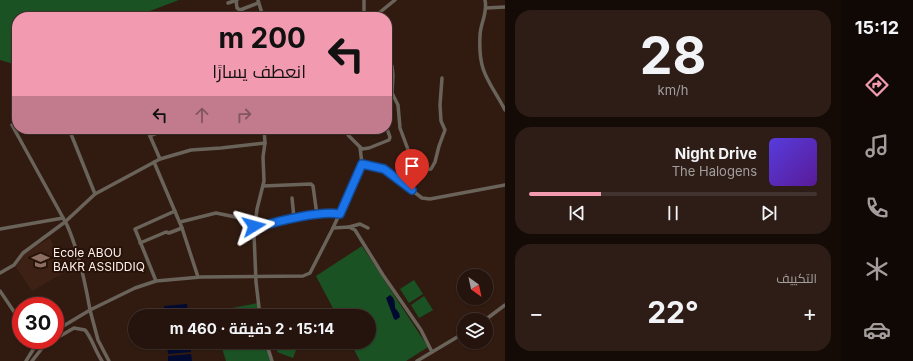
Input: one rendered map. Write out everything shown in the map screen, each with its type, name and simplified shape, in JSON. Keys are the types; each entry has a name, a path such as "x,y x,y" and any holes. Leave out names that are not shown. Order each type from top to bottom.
{"street":[{"path":"228,3 237,0 237,8 240,10 258,1 261,12"},
{"path":"364,0 364,12"},
{"path":"380,12 395,0"},
{"path":"485,0 486,8 479,35 481,65 487,81 505,110"},
{"path":"486,8 505,8"},
{"path":"392,66 392,93 398,105 400,128 413,163 420,169 428,170 435,162 445,130 441,121 440,105 442,78"},
{"path":"17,134 73,239 83,271 90,310 98,340 109,361"},
{"path":"71,134 95,194"},
{"path":"155,134 150,136 160,159"},
{"path":"258,309 254,228 259,198 264,181 264,134"},
{"path":"348,134 360,147 365,149 388,141 390,137 389,134"},
{"path":"0,273 14,266 23,253 95,194 160,159 191,150 265,143"},
{"path":"64,325 90,310 135,288 156,281 198,277 308,275 340,214 362,164 360,147"},
{"path":"154,162 180,222 198,277"},
{"path":"362,164 384,169 422,198 426,199 505,185"},
{"path":"263,186 311,184 313,186 317,215"},
{"path":"292,198 294,218"},
{"path":"156,281 135,231 136,228 175,211"},
{"path":"180,222 216,212 255,221"},
{"path":"254,228 294,218 332,213 340,214"},
{"path":"0,229 64,220"},
{"path":"333,228 349,227 360,224 368,228"},
{"path":"349,227 355,230 383,275 421,330 432,352"},
{"path":"140,243 166,232 168,233 182,228"},
{"path":"0,292 12,309"},
{"path":"493,314 505,304"},
{"path":"64,334 74,328 85,330 90,337 95,351 102,361"},
{"path":"417,361 457,337"},
{"path":"26,361 32,349"},
{"path":"32,361 41,349"},
{"path":"268,349 272,361"}],"shaded area":[{"name":"Ecole ABOU BAKR ASSIDDIQ","path":"50,238 65,272 32,291 16,267 24,254"}],"green space":[{"path":"0,0 179,0 147,12 12,12 12,64 0,60"},
{"path":"362,246 428,347 406,361 360,361 354,349 376,349 376,309 333,309 316,276"},
{"path":"414,280 423,294 409,303 400,289"},
{"path":"424,296 433,310 419,318 411,305"},
{"path":"258,303 259,309 227,309"},
{"path":"222,349 269,349 272,361 226,361"},
{"path":"278,349 296,350 293,358 277,352"}],"water":[{"path":"390,295 394,299 395,308 400,317 396,320 394,319 386,298"},
{"path":"187,304 188,309 164,309 164,306"},
{"path":"168,349 191,349 191,352 168,354"},
{"path":"191,354 192,361 168,361 168,356"}],"place":[{"name":"Ecole ABOU BAKR ASSIDDIQ","path":"40,260"}],"route":[{"path":"254,226 254,228 294,218 332,213 340,214 362,164 384,169 412,190"}]}
